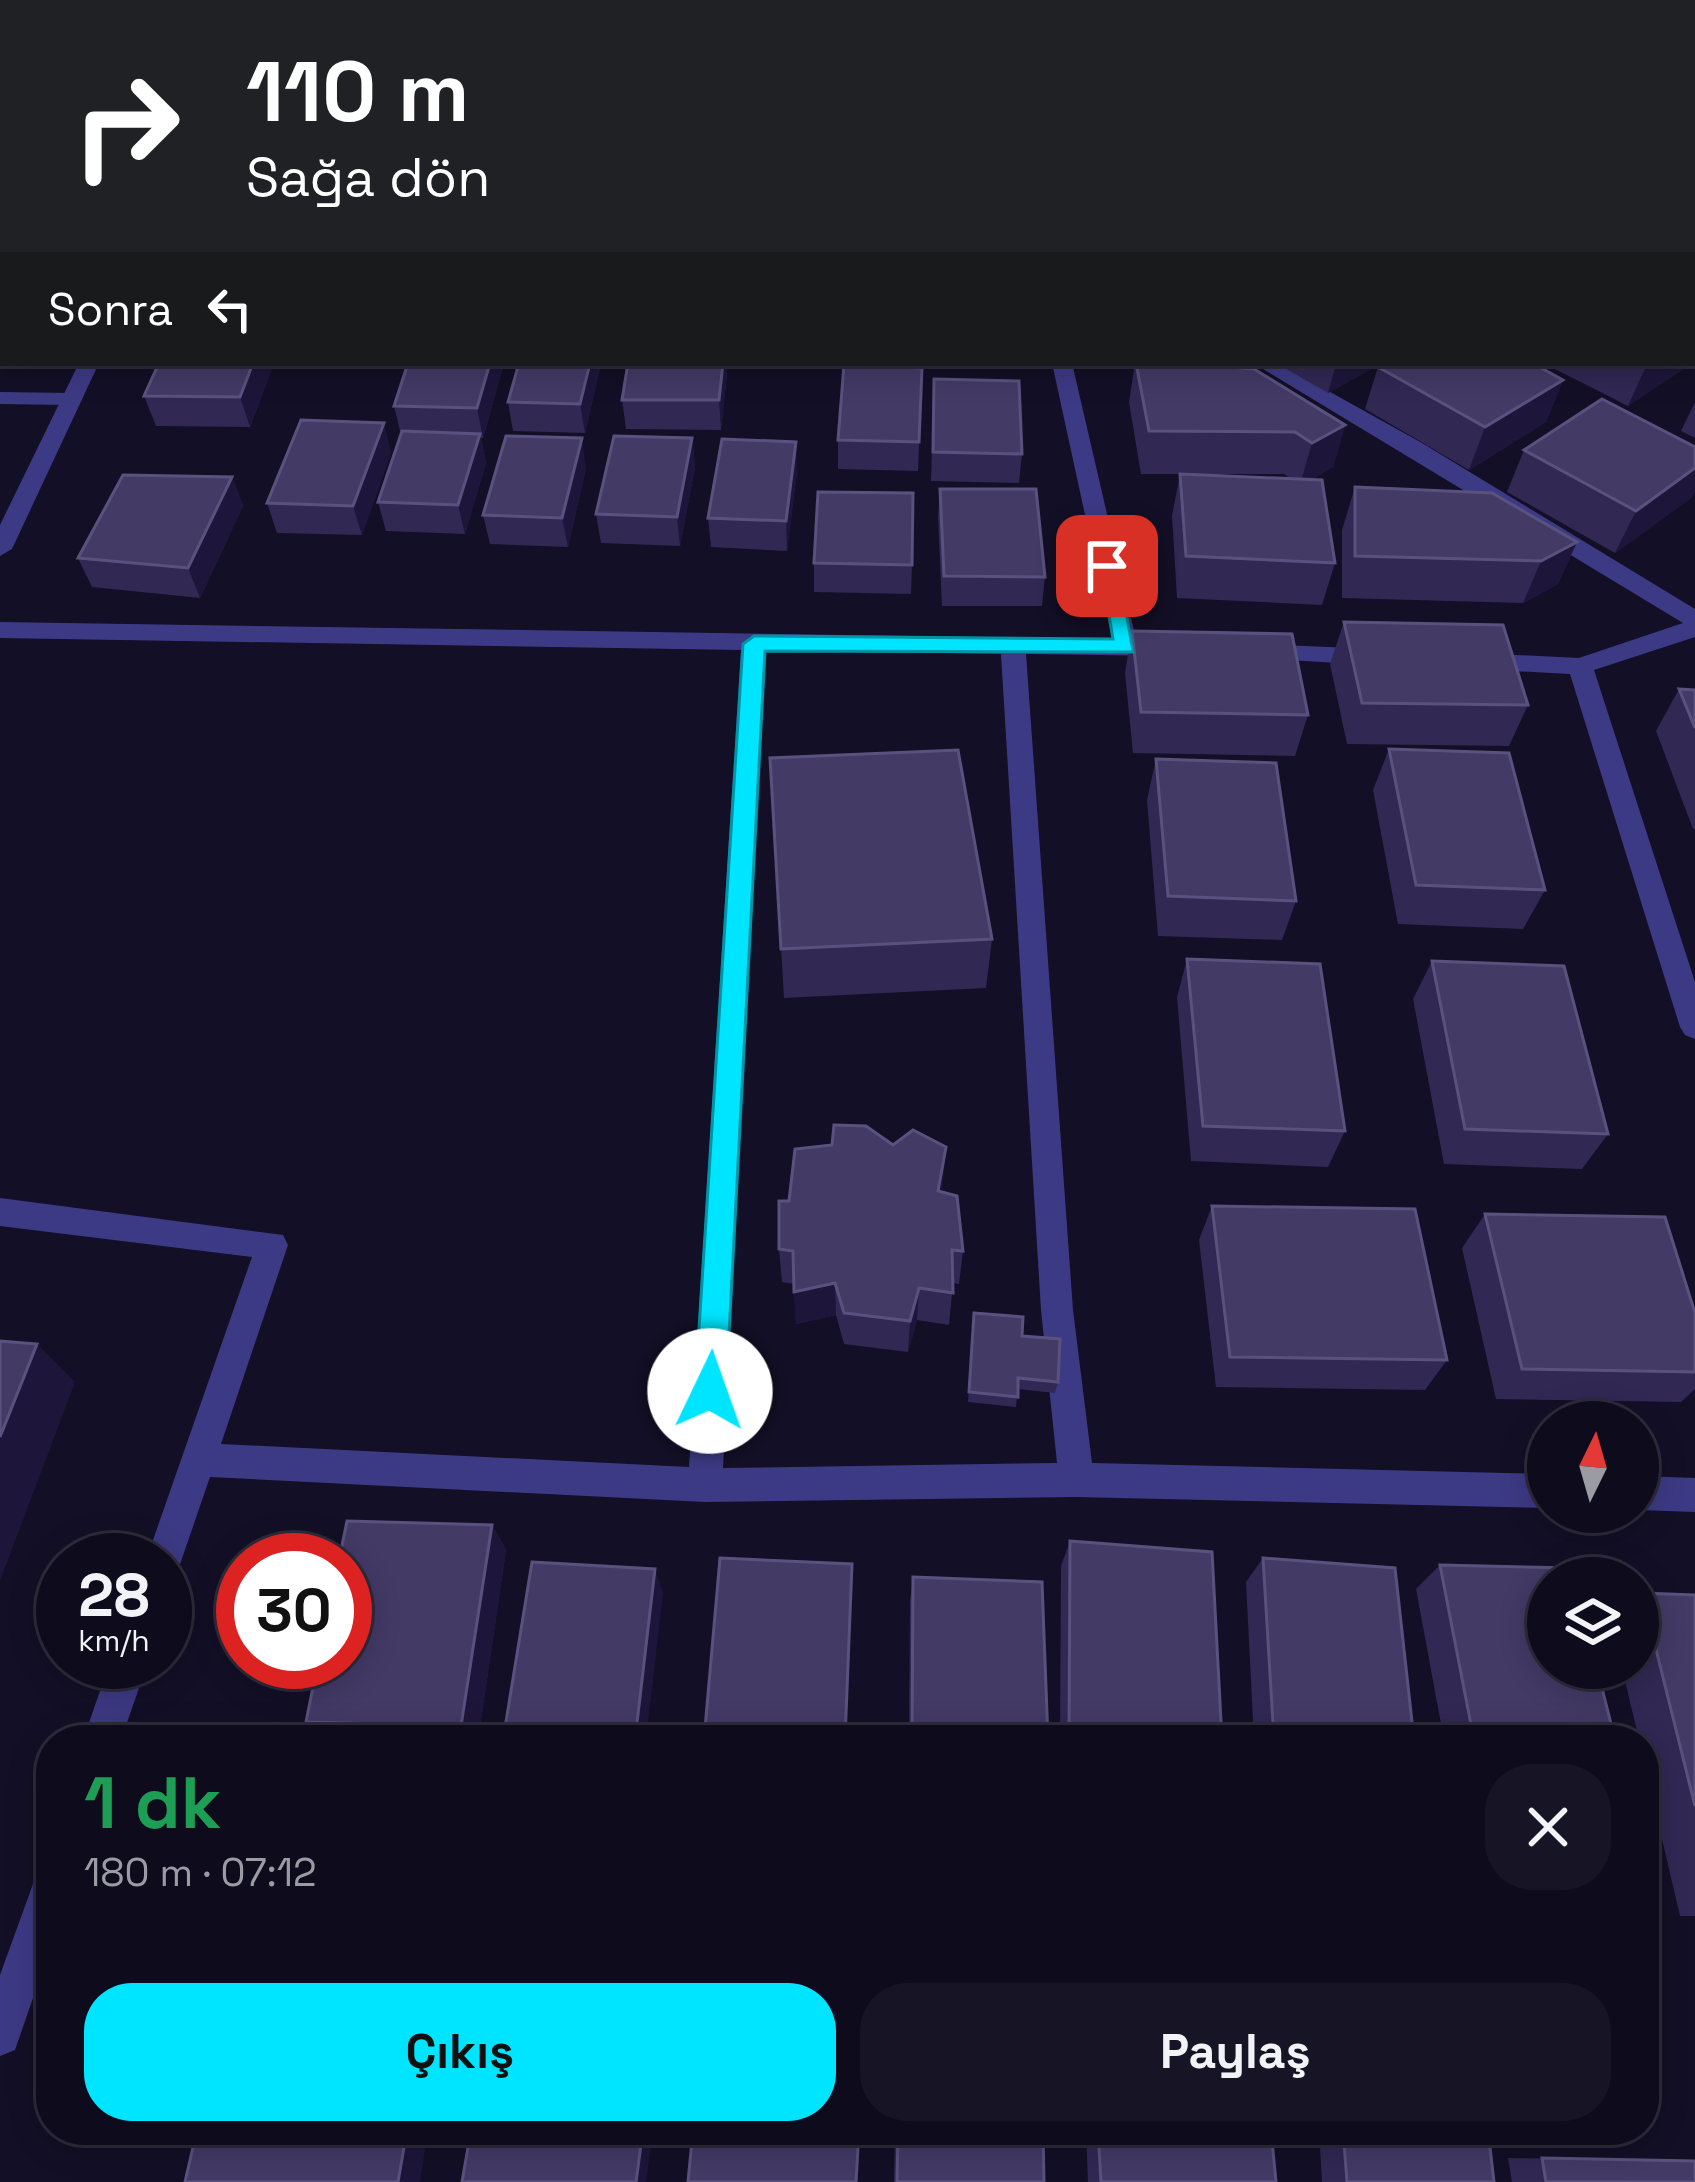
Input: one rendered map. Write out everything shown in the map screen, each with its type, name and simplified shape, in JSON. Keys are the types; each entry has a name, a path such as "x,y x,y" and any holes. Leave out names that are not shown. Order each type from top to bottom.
{"street":[{"path":"0,549 87,366"},
{"path":"1063,366 1126,646"},
{"path":"1268,366 1414,448 1695,624"},
{"path":"0,398 71,399"},
{"path":"1460,661 1580,666 1695,624"},
{"path":"0,630 1197,650"},
{"path":"705,1485 754,644"},
{"path":"1013,647 1057,1310 1076,1480"},
{"path":"1245,652 1412,659"},
{"path":"1580,666 1695,1027"},
{"path":"0,1212 272,1245 173,1533"},
{"path":"198,1460 705,1485 1076,1480 1527,1491"},
{"path":"1659,1494 1695,1495"},
{"path":"107,1725 120,1689"},
{"path":"0,2035 36,1931"}],"building":[{"path":"158,366 252,366 240,397 144,396"},
{"path":"407,366 489,366 477,408 394,406"},
{"path":"518,366 589,366 580,404 508,402"},
{"path":"628,366 723,366 719,400 622,400"},
{"path":"844,366 922,368 919,442 838,440"},
{"path":"1137,366 1254,369 1345,425 1312,443 1295,432 1149,431"},
{"path":"1537,366 1563,380 1485,427 1378,367"},
{"path":"934,379 1019,381 1022,454 933,452"},
{"path":"1602,399 1695,447 1695,468 1636,511 1524,450"},
{"path":"301,420 384,423 353,506 267,503"},
{"path":"402,431 480,434 458,505 378,502"},
{"path":"506,436 582,438 562,518 483,515"},
{"path":"614,436 692,438 677,517 596,514"},
{"path":"722,439 796,442 786,521 708,518"},
{"path":"1180,474 1322,480 1335,563 1186,556"},
{"path":"123,475 232,477 188,568 78,558"},
{"path":"1355,487 1492,493 1577,542 1541,561 1355,556"},
{"path":"940,489 1036,489 1045,577 944,576"},
{"path":"818,492 913,493 912,565 814,563"},
{"path":"1344,622 1503,625 1528,705 1362,703"},
{"path":"1132,631 1292,634 1308,715 1141,712"},
{"path":"1679,689 1695,690 1695,728"},
{"path":"1389,749 1509,753 1545,890 1416,885"},
{"path":"958,750 992,939 781,949 770,758"},
{"path":"1156,759 1276,763 1296,901 1168,896"},
{"path":"1187,959 1320,964 1345,1131 1203,1126"},
{"path":"1432,961 1564,966 1608,1134 1465,1129"},
{"path":"834,1125 866,1126 893,1145 913,1130 946,1147 938,1191 957,1196 963,1251 952,1250 953,1293 919,1288 910,1321 844,1313 835,1283 794,1292 793,1251 779,1249 779,1201 789,1201 795,1149 832,1145"},
{"path":"1212,1206 1415,1209 1447,1360 1230,1357"},
{"path":"1485,1214 1665,1217 1695,1313 1695,1372 1522,1369"},
{"path":"974,1313 1023,1317 1022,1336 1060,1339 1058,1382 1018,1378 1018,1397 969,1392"},
{"path":"0,1341 37,1344 0,1437"},
{"path":"347,1521 492,1525 461,1725 306,1722 313,1689 372,1689 372,1533 345,1533"},
{"path":"1070,1541 1212,1552 1221,1725 1069,1725"},
{"path":"720,1558 852,1564 846,1725 705,1725"},
{"path":"1263,1558 1395,1568 1412,1725 1273,1725"},
{"path":"532,1562 655,1569 637,1725 505,1725"},
{"path":"1440,1565 1527,1567 1527,1689 1602,1689 1611,1725 1471,1725"},
{"path":"913,1577 1042,1582 1047,1725 912,1725"},
{"path":"1659,1594 1695,1595 1695,1806 1659,1661"},
{"path":"194,2145 404,2145 398,2182 185,2182"},
{"path":"468,2145 641,2145 636,2182 462,2182"},
{"path":"692,2145 858,2145 856,2182 688,2182"},
{"path":"898,2145 1043,2145 1044,2182 897,2182"},
{"path":"1099,2145 1272,2145 1276,2182 1101,2182"},
{"path":"1344,2145 1490,2145 1494,2182 1347,2182"},
{"path":"1542,2158 1695,2161 1695,2182 1546,2182"}],"route":[{"path":"710,1391 754,644 1126,646 1107,566"}]}
